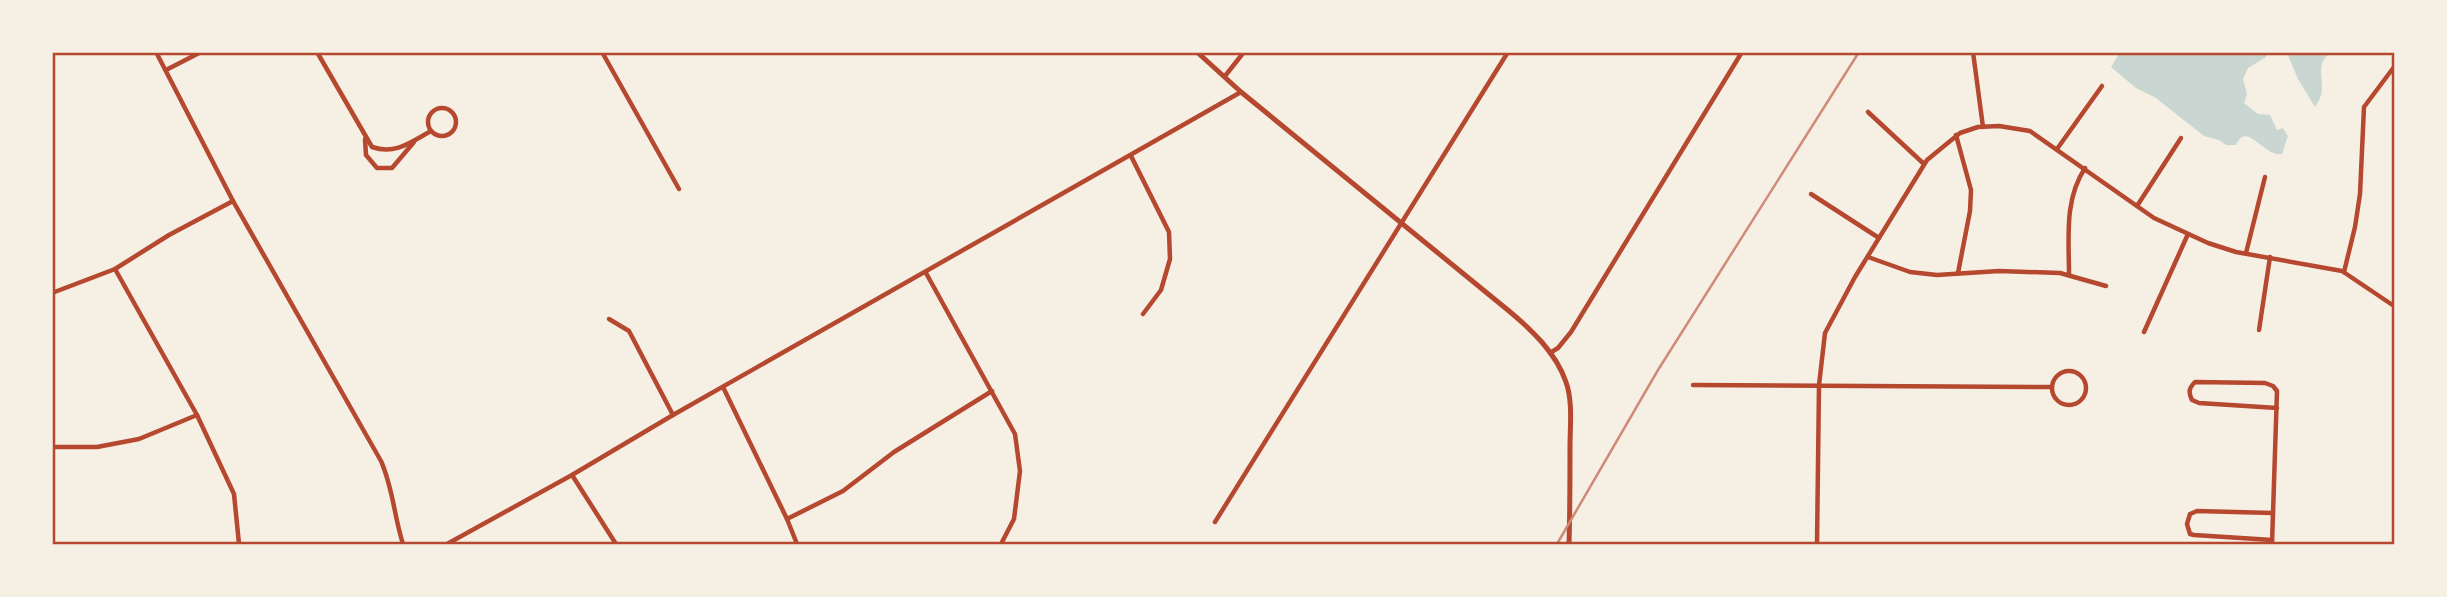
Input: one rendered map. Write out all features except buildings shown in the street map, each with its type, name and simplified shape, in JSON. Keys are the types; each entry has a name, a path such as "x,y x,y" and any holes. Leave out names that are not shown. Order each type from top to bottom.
{"main road":[{"path":"1197,52 1241,92 1511,313 1550,353 1569,392 1569,544"}],"street":[{"path":"156,52 233,201 381,460 391,484 396,523 403,544"},
{"path":"166,69 201,52"},
{"path":"317,52 372,147 397,150 431,131"},
{"path":"602,52 679,190"},
{"path":"1225,76 1244,52"},
{"path":"1215,522 1508,52"},
{"path":"1550,353 1558,348 1571,332 1742,52"},
{"path":"1973,52 1983,127"},
{"path":"2344,272 2360,194 2364,107 2395,67"},
{"path":"2057,149 2102,86"},
{"path":"447,544 1241,92"},
{"path":"444,107 454,113 457,123 452,133 441,136 431,131 428,120 433,110 444,107"},
{"path":"1868,111 1924,164"},
{"path":"1817,544 1819,386 1825,333 1924,164 1956,135 1983,127 1999,126 2030,131 2154,218 2208,243 2344,272 2395,306"},
{"path":"1956,135 1971,190 1970,211 1958,273"},
{"path":"365,138 366,155 377,168 392,168 416,139"},
{"path":"2137,206 2181,138"},
{"path":"1131,156 1169,232 1170,259 1161,290 1143,314"},
{"path":"2068,274 2069,214 2073,190 2085,168"},
{"path":"2246,253 2265,177"},
{"path":"1811,194 1879,238"},
{"path":"52,293 115,269 169,235 233,201"},
{"path":"2144,332 2188,234"},
{"path":"1868,257 1910,272 1937,275 1999,271 2068,274 2106,286"},
{"path":"2259,330 2270,257"},
{"path":"115,269 197,415 234,494 239,544"},
{"path":"926,273 1015,434 1020,471 1014,519 1001,544"},
{"path":"609,319 629,331 673,415"},
{"path":"2071,372 2081,377 2085,392 2079,401 2069,405 2055,397 2052,387 2061,374 2071,372"},
{"path":"2273,513 2197,511 2190,514 2186,524 2190,534 2272,542 2277,408 2277,391 2265,383 2195,382 2190,387 2192,400 2199,403 2277,408"},
{"path":"1693,385 2052,387"},
{"path":"723,387 797,544"},
{"path":"787,519 842,491 894,452 992,391"},
{"path":"52,447 97,447 139,439 197,415"},
{"path":"572,475 616,544"}],"shaded area":[{"path":"2120,52 2266,53 2266,57 2248,68 2243,79 2247,94 2244,103 2258,114 2270,115 2277,130 2283,128 2288,136 2282,154 2268,150 2245,136 2240,138 2236,145 2226,145 2204,136 2111,67"},
{"path":"2287,53 2331,53 2323,60 2322,91 2315,107 2298,79"}],"railway":[{"path":"1557,544 1658,370 1859,52"}]}
